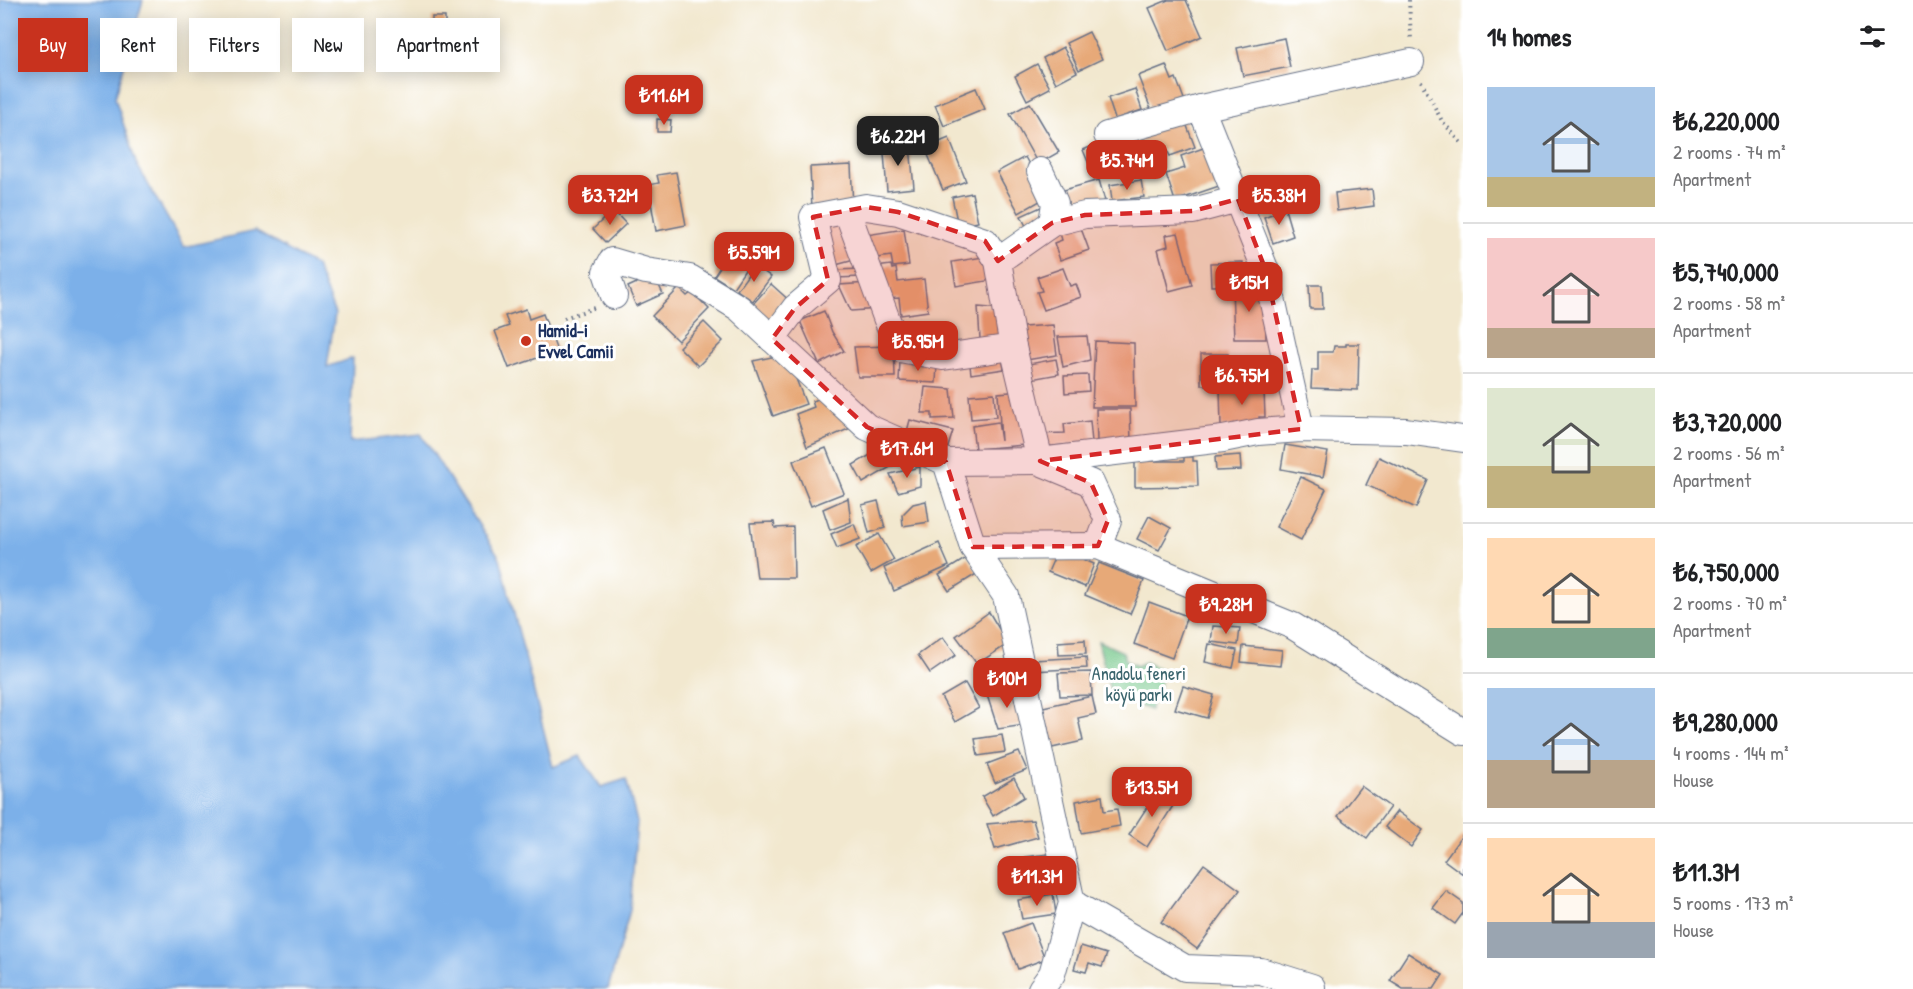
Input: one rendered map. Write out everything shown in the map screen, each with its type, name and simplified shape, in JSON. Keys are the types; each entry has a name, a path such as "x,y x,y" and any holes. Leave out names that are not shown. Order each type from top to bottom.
{"street":[{"path":"1107,135 1201,108 1411,62"},
{"path":"1201,108 1266,271 1301,429"},
{"path":"1040,171 1055,203 1052,223"},
{"path":"998,261 1052,223 1086,215 1193,211 1238,199"},
{"path":"772,339 795,308 828,280 813,217 866,207 898,212 985,241 998,261 1013,347 1040,461"},
{"path":"847,210 887,320 900,349 943,357 1013,347"},
{"path":"614,296 606,272 612,261 646,271 690,278 740,308 867,427 946,462 1040,461 1223,439 1258,432 1301,429 1406,431 1463,439"},
{"path":"1040,461 1091,483 1108,519 1098,546"},
{"path":"946,462 973,547 1006,596 1072,903 1052,974 1041,989"},
{"path":"973,547 1098,546 1293,626 1463,732"},
{"path":"1072,903 1185,968 1261,971 1312,987"}],"highlighted area":[{"path":"1238,199 1266,271 1301,429 1040,461 1091,483 1108,520 1098,546 973,547 946,462 867,427 772,339 795,308 828,280 813,217 866,207 898,212 985,241 998,261 1052,223 1085,215 1193,211"}],"green space":[{"name":"Anadolu feneri köyü parkı","path":"1098,641 1123,652 1126,661 1137,666 1145,662 1165,671 1150,710 1111,695"}],"water":[{"path":"0,0 143,0 138,18 100,18 100,72 122,72 115,98 136,163 184,247 255,231 316,266 335,314 327,367 353,358 350,442 421,434 500,558 553,767 580,756 601,787 626,779 637,822 630,910 608,989 0,989"}],"building":[{"path":"1168,0 1186,0 1202,36 1168,51 1149,8"},
{"path":"1089,32 1102,59 1079,70 1066,43"},
{"path":"1284,38 1290,67 1243,76 1237,48"},
{"path":"1063,47 1077,72 1056,83 1043,58"},
{"path":"1037,64 1050,88 1027,100 1015,76"},
{"path":"1166,65 1172,80 1176,78 1184,99 1152,112 1138,76"},
{"path":"976,88 985,109 944,126 935,105"},
{"path":"1135,89 1142,110 1115,119 1108,98"},
{"path":"1030,103 1059,152 1038,164 1010,114"},
{"path":"1184,118 1195,147 1170,156 1166,148 1123,165 1115,143"},
{"path":"657,119 671,120 670,132 657,132"},
{"path":"949,138 966,181 943,190 925,148"},
{"path":"895,140 896,148 910,146 914,188 887,191 883,141"},
{"path":"1107,140 1118,166 1094,176 1083,150"},
{"path":"1206,147 1219,186 1175,201 1166,174 1185,168 1181,156"},
{"path":"1025,157 1047,197 1019,213 997,172"},
{"path":"851,165 853,207 812,209 810,167"},
{"path":"676,172 686,225 656,231 648,185 659,183 657,175"},
{"path":"1099,180 1105,201 1069,211 1064,190"},
{"path":"1141,180 1144,197 1112,201 1110,185"},
{"path":"593,188 600,200 587,208 579,196"},
{"path":"1372,189 1374,206 1337,211 1335,193"},
{"path":"972,193 978,222 958,226 952,197"},
{"path":"1043,206 1047,216 1026,226 1021,216"},
{"path":"1285,209 1293,236 1273,243 1264,217"},
{"path":"613,210 626,224 606,243 593,229"},
{"path":"846,216 858,259 832,266 821,223"},
{"path":"1079,223 1089,250 1060,260 1054,243 1062,240 1059,230"},
{"path":"904,229 909,265 893,267 891,256 870,259 866,235"},
{"path":"1178,233 1192,285 1169,291 1158,249 1168,246 1166,235"},
{"path":"732,249 751,261 733,288 714,276"},
{"path":"989,256 993,280 956,286 952,262"},
{"path":"1243,262 1244,285 1211,286 1210,263"},
{"path":"755,265 771,277 753,301 737,290"},
{"path":"891,265 892,269 896,268 898,282 924,279 928,311 901,315 899,298 885,299 876,267"},
{"path":"1063,268 1070,286 1076,284 1081,297 1044,310 1037,292 1042,291 1037,277"},
{"path":"862,269 862,277 835,278 835,270"},
{"path":"654,275 663,294 636,306 628,287"},
{"path":"869,283 879,309 851,311 839,285"},
{"path":"771,284 792,303 773,323 752,305"},
{"path":"1309,285 1322,285 1323,309 1310,309"},
{"path":"1232,287 1265,287 1266,339 1234,339"},
{"path":"679,288 687,296 692,292 709,309 678,341 652,316"},
{"path":"978,307 1003,309 1005,337 980,339"},
{"name":"Hamid-i Evvel Camii","path":"526,309 529,319 543,314 557,351 509,368 495,331 509,326 505,316"},
{"path":"824,311 832,332 844,351 819,364 800,321"},
{"path":"704,322 723,341 698,366 679,347"},
{"path":"1053,325 1057,355 1020,361 1025,343 1023,327"},
{"path":"928,336 943,338 941,353 926,351"},
{"path":"1087,336 1090,360 1063,367 1058,337"},
{"path":"1095,341 1134,343 1135,407 1092,407"},
{"path":"1346,344 1359,344 1358,390 1311,388 1312,370 1318,370 1318,352 1333,352 1334,346 1346,346"},
{"path":"894,346 895,377 858,377 854,347"},
{"path":"1001,352 1004,369 971,374 969,357"},
{"path":"786,354 806,404 773,416 753,361"},
{"path":"1201,354 1228,354 1228,385 1201,385"},
{"path":"1056,359 1059,374 1026,380 1023,365"},
{"path":"900,361 937,363 936,383 899,381"},
{"path":"1088,375 1089,391 1065,393 1064,376"},
{"path":"1258,386 1258,392 1264,391 1265,417 1259,417 1260,425 1221,427 1220,388"},
{"path":"925,387 951,389 954,418 932,419 932,413 922,413"},
{"path":"1022,391 1025,445 975,449 972,426 998,422 1001,441 998,393"},
{"path":"994,393 996,417 971,419 969,395"},
{"path":"828,396 853,427 807,447 796,414 814,407 812,401"},
{"path":"1096,409 1130,409 1131,442 1097,442"},
{"path":"910,420 953,431 947,450 905,439"},
{"path":"1090,421 1092,442 1044,447 1038,434 1065,433 1064,424"},
{"path":"1285,445 1328,452 1323,477 1281,469"},
{"path":"884,447 894,465 863,483 853,465"},
{"path":"826,448 844,493 811,506 793,461"},
{"path":"1240,455 1241,470 1216,471 1215,457"},
{"path":"1184,457 1193,457 1193,461 1197,461 1198,486 1135,487 1135,461 1184,461"},
{"path":"1379,457 1428,480 1416,508 1366,485"},
{"path":"920,467 920,486 898,492 890,474"},
{"path":"1301,477 1326,489 1301,540 1276,527"},
{"path":"848,498 851,522 830,530 823,509"},
{"path":"878,501 885,528 869,533 862,505"},
{"path":"926,501 929,522 903,526 902,515 913,504"},
{"path":"1149,516 1171,528 1159,550 1137,539"},
{"path":"774,522 775,528 793,527 794,578 757,578 750,523"},
{"path":"854,524 860,539 837,548 831,534"},
{"path":"879,534 894,560 871,573 856,547"},
{"path":"939,543 949,566 894,591 884,568"},
{"path":"1058,549 1094,564 1085,587 1048,572"},
{"path":"968,557 978,573 949,591 939,575"},
{"path":"1099,563 1144,581 1130,614 1085,595"},
{"path":"1149,602 1187,616 1172,658 1134,644"},
{"path":"989,612 1008,644 977,664 956,636"},
{"path":"1213,626 1240,628 1238,645 1211,642"},
{"path":"943,637 956,655 930,673 918,655"},
{"path":"1085,640 1086,654 1059,655 1058,642"},
{"path":"1209,644 1237,650 1233,668 1205,662"},
{"path":"1243,646 1282,650 1280,666 1241,662"},
{"path":"1086,657 1087,668 1033,671 1033,660"},
{"path":"1091,672 1092,695 1060,696 1058,673"},
{"path":"965,683 979,708 955,722 941,697"},
{"path":"1183,686 1214,695 1207,718 1175,709"},
{"path":"1017,690 1025,725 998,729 987,695"},
{"path":"1092,696 1096,714 1078,718 1083,741 1052,748 1043,707"},
{"path":"1002,735 1005,752 978,756 975,739"},
{"path":"1019,752 1027,770 995,783 987,764"},
{"path":"1014,778 1024,797 993,816 982,797"},
{"path":"1361,786 1390,807 1367,838 1338,816"},
{"path":"1158,790 1176,801 1147,847 1129,835"},
{"path":"1102,796 1104,811 1117,809 1120,826 1081,833 1076,801"},
{"path":"1397,811 1423,830 1411,847 1385,827"},
{"path":"1033,820 1038,837 995,849 987,824"},
{"path":"1463,834 1463,874 1444,860"},
{"path":"1048,854 1051,873 1028,877 1025,857"},
{"path":"1204,864 1240,890 1197,949 1161,922"},
{"path":"1446,891 1463,903 1463,913 1455,924 1433,908"},
{"path":"1053,894 1056,914 1022,919 1018,900"},
{"path":"1031,923 1045,959 1018,969 1004,933"},
{"path":"1081,946 1107,954 1102,967 1089,963 1086,972 1074,969"},
{"path":"1408,953 1443,975 1434,989 1403,989 1390,981"}],"place":[{"name":"Hamid-i Evvel Camii","path":"526,341"}]}
